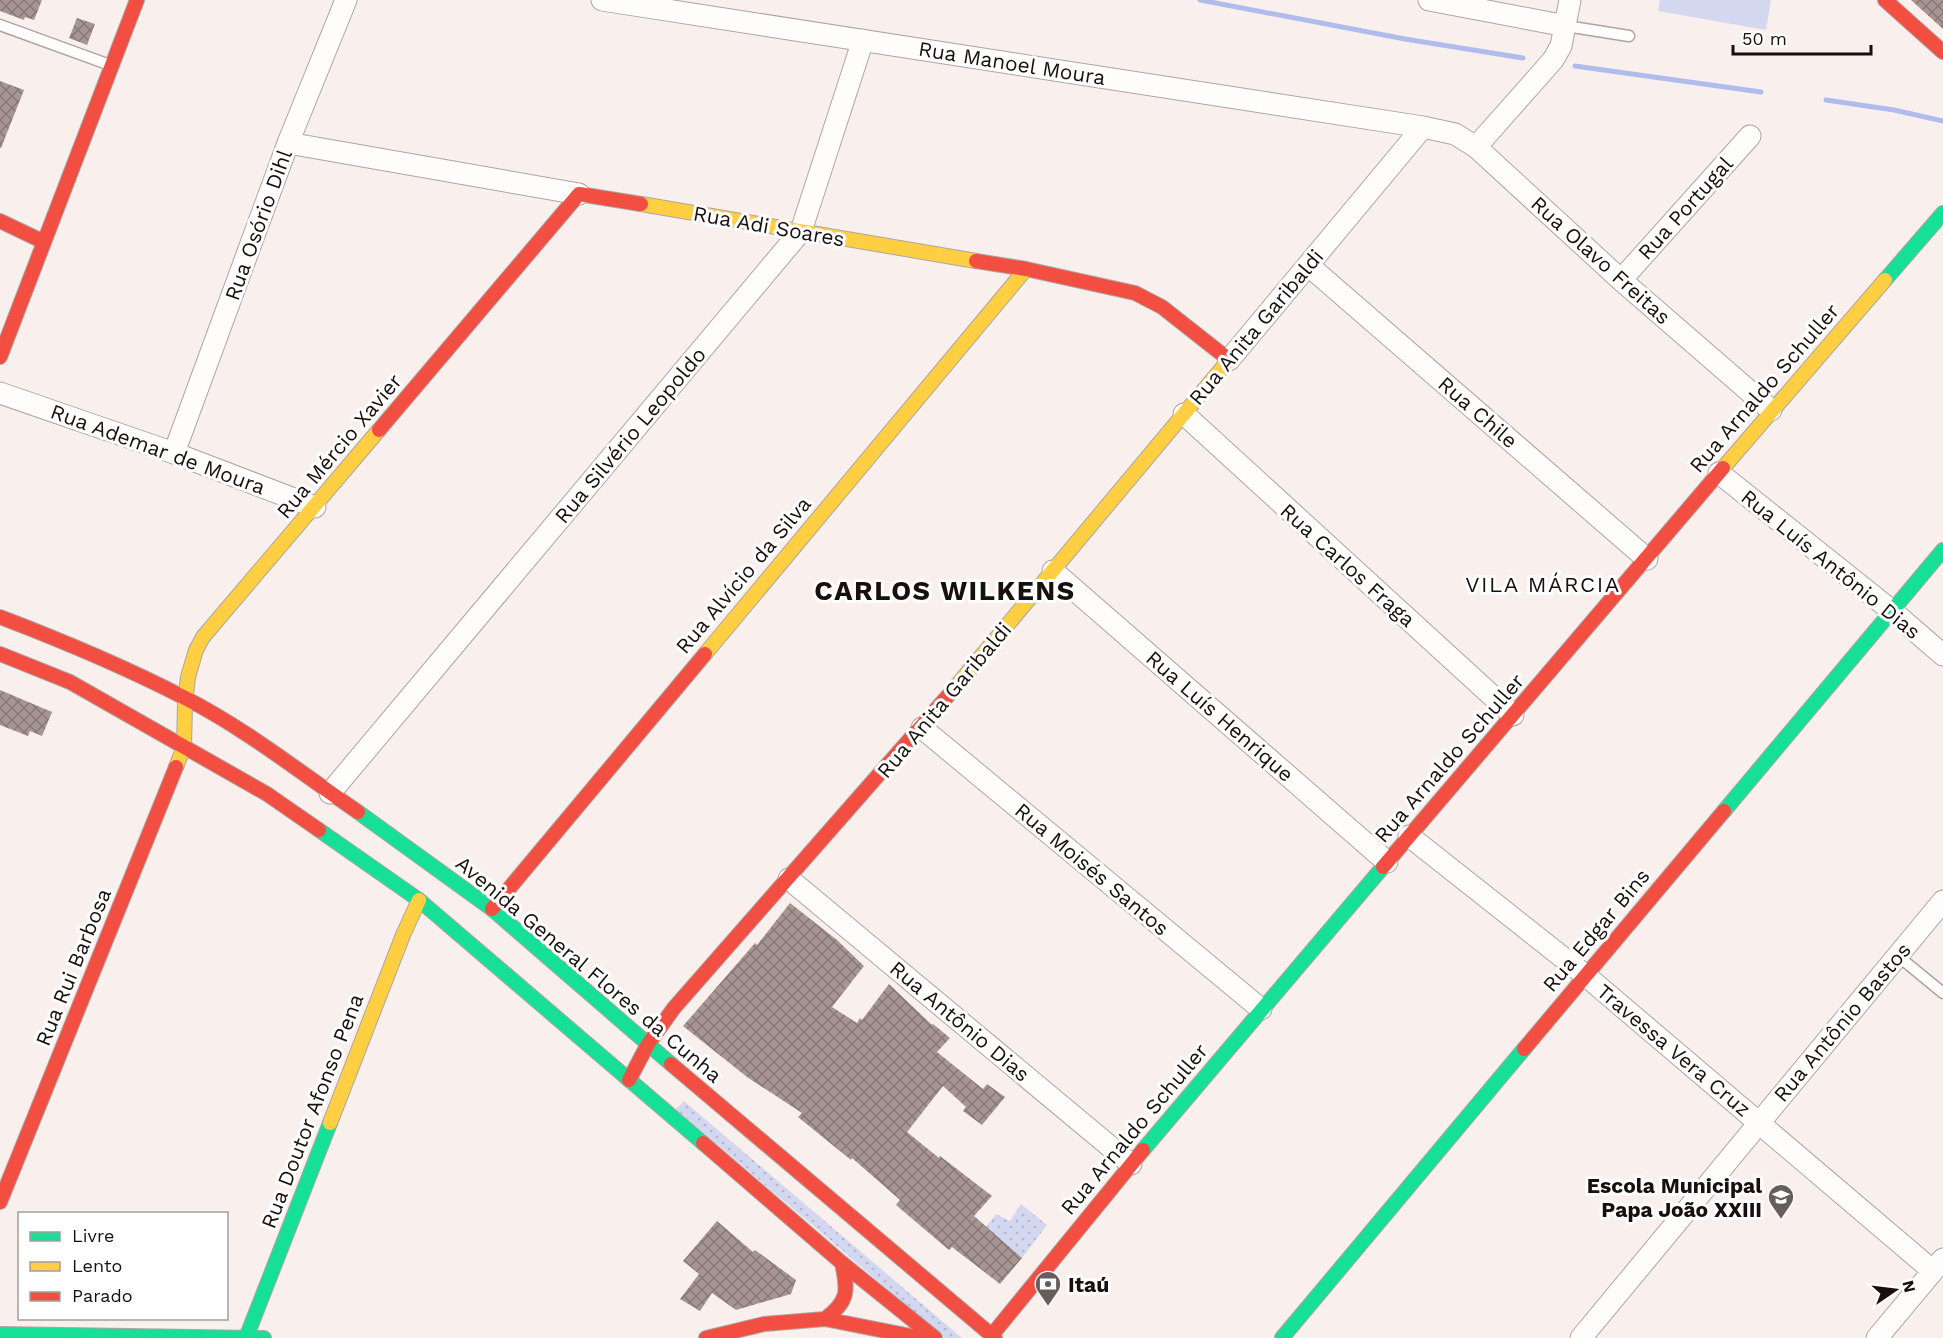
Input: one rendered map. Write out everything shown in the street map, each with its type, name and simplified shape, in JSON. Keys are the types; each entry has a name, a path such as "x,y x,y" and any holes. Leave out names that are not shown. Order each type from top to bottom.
{"street":[{"path":"0,357 137,0"},
{"name":"Rua Osório Dihl","path":"174,453 288,143 346,0"},
{"name":"Rua Manoel Moura","path":"602,0 1423,127"},
{"path":"1429,0 1566,26"},
{"path":"1476,147 1553,60 1561,46 1570,0"},
{"path":"1885,0 1943,52"},
{"name":"Rua Silvério Leopoldo","path":"330,793 801,231 863,40"},
{"name":"Rua Olavo Freitas","path":"1423,127 1455,134 1476,147 1621,280 1771,410"},
{"name":"Rua Anita Garibaldi","path":"629,1080 648,1044 674,1008 922,728 1423,127"},
{"name":"Rua Portugal","path":"1621,280 1750,136"},
{"name":"Rua Adi Soares","path":"288,143 1026,269 1135,293 1149,299 1229,360"},
{"name":"Rua Mércio Xavier","path":"184,747 189,670 203,637 579,194"},
{"name":"Rua Arnaldo Schuller","path":"993,1337 1131,1164 1261,1009 1647,559 1771,410 1943,213"},
{"path":"0,221 44,243"},
{"name":"Rua Chile","path":"1308,264 1647,559"},
{"name":"Rua Alvício da Silva","path":"492,909 1026,269"},
{"name":"Rua Ademar de Moura","path":"0,393 174,453 315,507"},
{"name":"Rua Carlos Fraga","path":"1184,414 1513,715"},
{"name":"Rua Luís Antônio Dias","path":"1719,473 1892,611 1943,655"},
{"name":"Rua Edgar Bins","path":"1282,1338 1943,550"},
{"name":"Rua Luís Henrique","path":"1053,571 1387,862"},
{"name":"Avenida General Flores da Cunha","path":"0,617 82,650 186,698 240,730 492,909 993,1337"},
{"path":"0,654 70,682 267,794 419,900 842,1263 935,1338"},
{"name":"Rua Moisés Santos","path":"922,728 1261,1009"},
{"name":"Rua Rui Barbosa","path":"0,1202 184,747"},
{"name":"Travessa Vera Cruz","path":"1409,836 1585,975 1758,1122 1938,1265"},
{"name":"Rua Antônio Dias","path":"789,879 1131,1164"},
{"name":"Rua Doutor Afonso Pena","path":"247,1337 403,935 419,900"},
{"name":"Rua Antônio Bastos","path":"1581,1338 1943,901"},
{"path":"825,1319 839,1309 846,1297 848,1289 842,1263"},
{"path":"1877,1338 1938,1265"},
{"path":"706,1338 764,1324 825,1319 921,1338"},
{"path":"0,1334 264,1338"}],"lane":[{"path":"0,25 112,66"},
{"path":"1566,26 1629,36"},
{"path":"1898,956 1943,993"}],"shaded area":[{"path":"1660,0 1771,0 1766,30 1658,11"},
{"path":"684,1101 962,1338 945,1338 676,1109"},
{"path":"1021,1204 1047,1225 1022,1258 986,1227 996,1214 1010,1221"}],"building":[{"path":"0,0 42,0 34,20 25,17 24,20 0,11"},
{"path":"1911,0 1943,0 1943,29"},
{"path":"77,18 95,24 87,45 69,38"},
{"path":"0,81 24,90 1,148 0,148"},
{"path":"0,690 52,712 42,736 30,731 28,736 0,725"},
{"path":"790,903 837,940 864,966 832,1007 857,1023 860,1018 862,1020 889,984 932,1025 950,1038 937,1052 983,1089 987,1084 1005,1097 982,1125 963,1111 966,1107 943,1086 907,1132 992,1196 974,1216 1022,1258 1000,1284 952,1247 949,1250 896,1205 900,1200 852,1158 851,1160 798,1117 802,1113 747,1077 683,1026 755,943 757,945"},
{"path":"717,1221 753,1252 755,1250 796,1280 791,1294 736,1310 712,1293 700,1311 680,1299 699,1274 683,1261"}],"waterway":[{"path":"1200,0 1405,39 1523,58"},
{"path":"1575,66 1761,92"},
{"path":"1826,100 1894,110 1943,121"}],"traffic: fast":[{"path":"1885,280 1943,213"},
{"path":"1724,811 1943,550"},
{"path":"358,812 492,909 671,1064"},
{"path":"319,830 419,900 703,1143"},
{"path":"1143,1150 1383,867"},
{"path":"1282,1338 1524,1049"},
{"path":"246,1338 330,1123"},
{"path":"0,1334 264,1338"}],"traffic: slow":[{"path":"641,204 976,261"},
{"path":"705,654 1026,269"},
{"path":"1723,468 1885,280"},
{"path":"953,690 1229,360 1223,355"},
{"path":"176,767 184,747 188,677 196,650 203,637 379,430"},
{"path":"330,1123 403,935 419,900"}],"traffic: jam":[{"path":"0,357 137,0"},
{"path":"1885,0 1943,52"},
{"path":"379,430 579,194 641,204"},
{"path":"0,221 44,242"},
{"path":"976,261 1026,269 1135,293 1162,307 1223,355"},
{"path":"1383,867 1723,468"},
{"path":"0,617 117,665 208,710 252,737 358,812"},
{"path":"0,654 70,682 267,794 319,830"},
{"path":"492,909 705,654"},
{"path":"629,1080 648,1044 674,1008 953,690"},
{"path":"0,1202 176,767"},
{"path":"1524,1049 1724,811"},
{"path":"671,1064 995,1338"},
{"path":"703,1143 842,1263 935,1338"},
{"path":"992,1335 1143,1150"},
{"path":"825,1319 839,1307 845,1295 842,1263"},
{"path":"706,1338 764,1324 825,1319 921,1338"}],"place":[{"name":"Escola Municipal Papa João XXIII","path":"1781,1220"},
{"name":"Itaú","path":"1048,1307"}],"district":[{"name":"VILA MÁRCIA","path":"1543,584"},
{"name":"CARLOS WILKENS","path":"945,591"}]}
